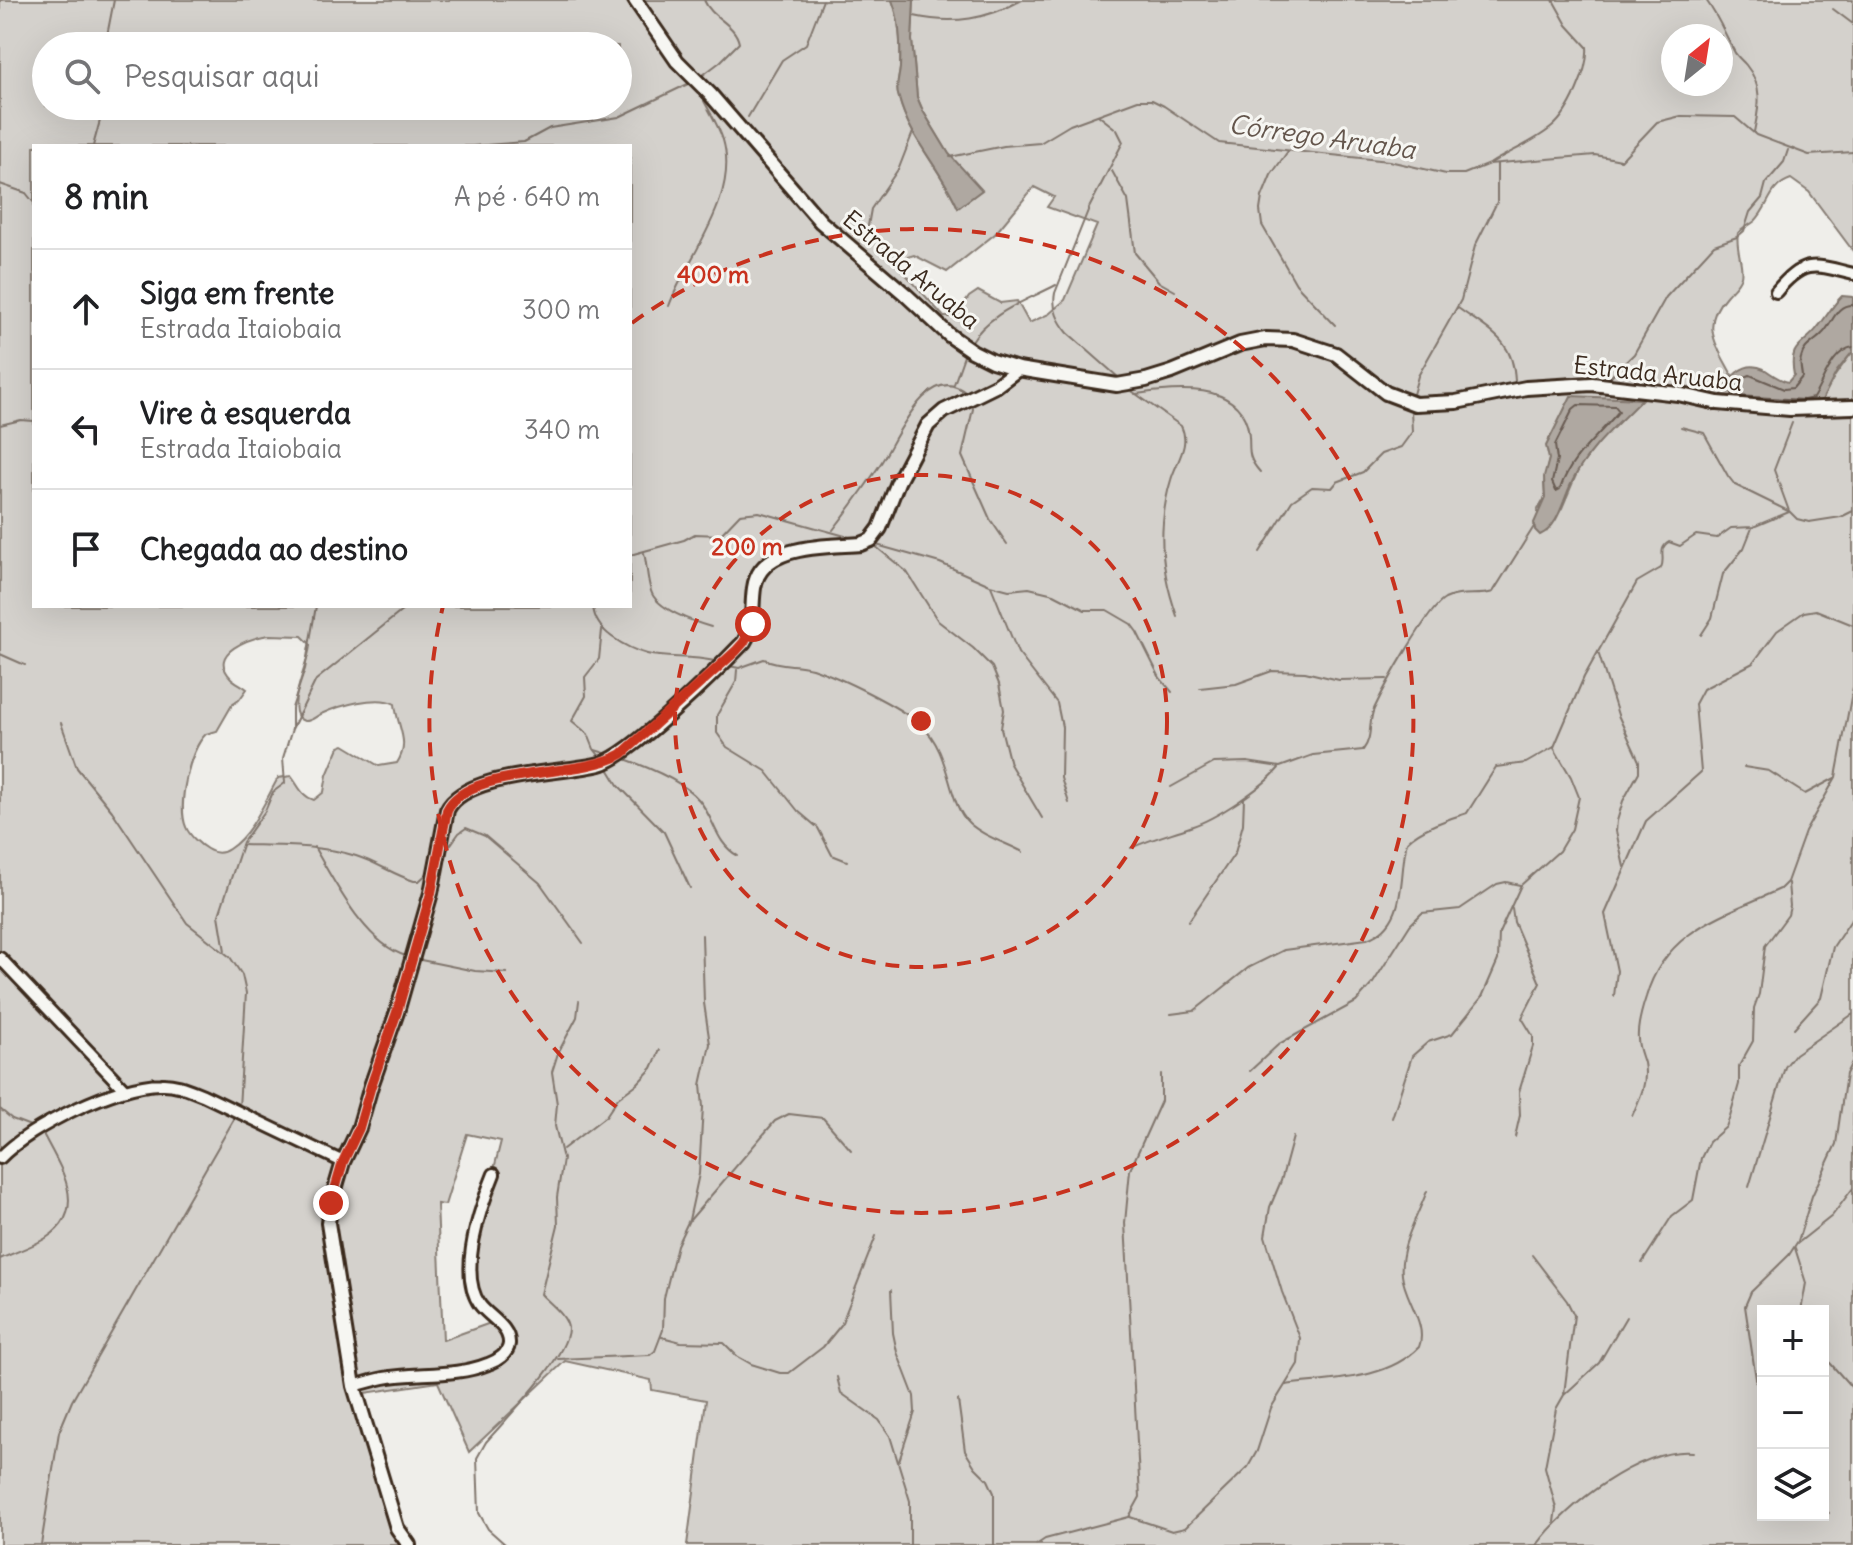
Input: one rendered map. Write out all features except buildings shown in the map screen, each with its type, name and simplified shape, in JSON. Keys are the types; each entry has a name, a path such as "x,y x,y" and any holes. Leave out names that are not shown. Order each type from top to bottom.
{"street":[{"name":"Estrada Aruaba","path":"635,0 677,61 710,94 821,222 895,284 949,335 972,351 1018,369 1103,384 1129,384 1172,372 1240,344 1266,339 1293,340 1336,354 1386,393 1415,404 1456,402 1526,388 1592,384 1678,394 1718,403 1775,408 1853,407"},
{"path":"1776,292 1792,272 1804,267 1853,274"},
{"path":"409,1545 397,1528 354,1386 328,1223 343,1162 359,1128 397,1012 431,893 451,801 471,789 516,777 602,764 631,748 744,642 753,624 754,584 767,564 791,552 861,544 871,540 880,528 898,482 928,425 944,411 997,385 1018,369"},
{"path":"0,958 125,1090"},
{"path":"0,1158 34,1130 125,1090 162,1084 183,1087 343,1162"},
{"path":"354,1386 385,1378 486,1365 501,1358 507,1351 507,1334 481,1306 471,1273 477,1216 494,1174"}],"shaded area":[{"path":"0,0 892,0 900,43 899,98 910,127 958,208 981,190 949,154 917,97 912,40 914,0 1853,0 1853,251 1809,192 1791,179 1783,182 1755,221 1738,233 1741,276 1718,306 1712,326 1716,344 1732,375 1727,381 1829,384 1853,351 1853,1545 687,1545 706,1400 652,1390 651,1380 565,1361 469,1452 438,1382 358,1394 401,1537 410,1545 0,1545","holes":["1034,187 1054,197 1047,207 1097,225 1065,300 1049,314 1029,323 1017,301 1000,303 978,291 969,297 955,317 944,317 894,261 914,255 947,272 995,234","1566,406 1597,445 1579,468 1562,508 1547,531 1537,511 1545,498 1549,439","269,635 302,636 310,644 296,698 298,716 309,721 347,705 388,701 395,704 403,741 401,755 397,763 379,766 344,745 339,747 327,775 324,792 314,800 303,793 291,776 278,778 245,835 226,851 216,853 190,833 183,806 186,779 194,752 206,734 217,731 232,705 247,689 231,678 224,661 234,648 252,639","467,1134 501,1141 467,1254 475,1297 496,1321 443,1340 437,1204 445,1205"]}],"water":[{"path":"892,0 914,0 912,40 917,97 949,154 982,190 958,208 910,127 899,98 900,43"},
{"path":"1842,296 1853,297 1853,351 1837,371 1820,404 1727,401 1722,394 1725,388 1733,376 1750,366 1764,369 1788,382 1794,375 1793,357 1798,346 1818,327"},
{"path":"1571,396 1642,399 1586,459 1552,526 1540,535 1534,523 1545,498 1544,477 1549,459 1546,446"}],"waterway":[{"path":"108,32 114,0"},
{"path":"699,78 739,43 733,31 704,0"},
{"path":"748,117 782,60 806,44 823,0"},
{"path":"914,16 957,20 983,16 1022,0"},
{"path":"1491,163 1552,127 1565,112 1581,78 1587,47 1567,25 1553,0"},
{"path":"1706,0 1735,53 1756,81 1758,106 1754,132"},
{"path":"1833,9 1853,24"},
{"path":"632,111 690,83"},
{"path":"669,306 710,225 724,183 726,161 723,140 704,101 705,95"},
{"name":"Córrego Aruaba","path":"950,157 1004,146 1040,143 1070,125 1138,100 1152,100 1164,106 1219,143 1389,161 1446,174 1464,174 1489,164 1595,155 1621,160 1657,122 1681,116 1735,117 1756,135 1809,155 1853,152"},
{"path":"1098,115 1117,130 1123,142 1089,208 1055,293 1054,304 1068,333 1119,378"},
{"path":"94,144 100,120"},
{"path":"498,144 524,142 550,128 600,120"},
{"path":"865,243 871,209 899,168 913,132"},
{"path":"1607,380 1634,354 1666,297 1714,245 1737,237 1744,231 1750,212 1762,198 1766,183 1784,162 1788,150"},
{"path":"1288,151 1271,175 1262,197 1262,225 1296,284 1335,325"},
{"path":"1412,398 1418,376 1461,300 1475,246 1497,202 1497,164"},
{"path":"1112,171 1128,200 1135,253 1159,282 1175,291"},
{"path":"0,184 26,193 32,200"},
{"path":"970,344 998,315 1056,285"},
{"path":"1458,308 1504,345 1510,355 1515,381"},
{"path":"954,384 965,353"},
{"path":"833,530 875,472 904,422 926,395 939,387 952,386 966,393"},
{"path":"1129,389 1181,426 1184,433 1184,447 1167,496 1162,535 1165,570 1177,616"},
{"path":"1135,394 1199,391 1229,400 1240,410 1247,425 1250,454 1260,472"},
{"path":"972,402 962,456 990,519 1007,544"},
{"path":"1260,552 1292,501 1312,487 1332,488 1337,482 1363,472 1381,454 1401,447 1412,432 1411,409"},
{"path":"0,425 32,421"},
{"path":"1792,423 1774,470 1789,511 1797,519 1809,522 1841,517 1853,511"},
{"path":"1681,427 1704,433 1735,485 1788,511"},
{"path":"632,554 695,534 720,535 740,514 759,512 856,539"},
{"path":"1171,1014 1194,1011 1248,968 1284,950 1367,939 1380,932 1396,911 1407,842 1427,828 1467,813 1496,767 1526,763 1554,747 1584,677 1637,582 1661,568 1665,545 1669,542 1680,546 1696,535 1717,538 1731,528 1753,527 1789,512"},
{"path":"1171,787 1214,763 1247,762 1280,767 1313,755 1363,750 1374,709 1428,617 1445,599 1493,592 1535,525"},
{"path":"1701,635 1712,618 1723,574 1744,548 1752,528"},
{"path":"873,544 940,563 990,585 1009,590 1029,588 1054,594 1085,610 1107,610 1131,624 1160,678 1172,692"},
{"path":"875,546 907,572 938,621 992,667 1004,710 1001,728 1010,764 1042,818"},
{"path":"644,553 654,598 676,614 711,627"},
{"path":"991,586 1018,653 1057,703 1062,727 1061,778 1069,803"},
{"path":"292,728 292,708 305,669 316,608"},
{"path":"225,951 219,915 243,842 265,811 273,792 285,783 283,758 292,729 316,680 406,608"},
{"path":"593,608 601,627 639,652 715,661"},
{"path":"1614,996 1617,971 1605,914 1646,821 1701,772 1695,704 1703,689 1753,663 1777,631 1804,612 1816,610 1853,625"},
{"path":"601,758 588,734 572,721 586,696 585,677 599,659 602,630"},
{"path":"1598,652 1618,715 1639,761 1639,772 1623,801 1617,821 1616,831 1624,867"},
{"path":"0,654 25,665"},
{"path":"729,666 739,668 764,659 812,668 898,709 931,736 944,763 956,802 969,823 988,836 1023,852"},
{"path":"737,670 736,682 717,715 717,733 727,747 766,771 798,811 818,828 832,855 847,861"},
{"path":"1200,688 1236,684 1272,671 1305,672 1339,680 1387,679"},
{"path":"1632,1116 1645,1077 1638,1042 1639,1024 1655,974 1682,940 1699,928 1780,889 1787,882 1805,832 1836,777 1853,687"},
{"path":"61,723 77,768 112,811 187,923 230,957 242,975 246,993 239,1108"},
{"path":"1392,1118 1412,1056 1428,1042 1452,1034 1482,997 1498,960 1499,933 1521,885 1559,851 1572,829 1579,797 1554,748"},
{"path":"595,750 608,754"},
{"path":"622,758 663,775 692,793 704,807 724,844 738,856"},
{"path":"607,767 618,785 664,832 690,888"},
{"path":"1744,767 1769,771 1805,794 1835,778"},
{"path":"1131,848 1190,827 1225,810 1279,768"},
{"path":"1188,922 1235,853 1243,824 1244,798"},
{"path":"444,854 466,828 485,836 540,883 583,943"},
{"path":"242,845 342,852 414,881 419,881 430,871"},
{"path":"314,847 364,925 377,939 406,956"},
{"path":"1642,1263 1672,1216 1693,1200 1701,1158 1709,1142 1726,1127 1739,1084 1739,1066 1753,1041 1754,1008 1759,994 1765,946 1788,915 1788,883"},
{"path":"1250,1071 1279,1044 1356,1002 1373,983 1410,925 1422,913 1460,909 1497,884 1520,885"},
{"path":"1512,908 1514,922 1540,983 1522,1018 1533,1036 1533,1046 1519,1092 1520,1115 1515,1137"},
{"path":"1794,1028 1821,998 1833,947 1853,917"},
{"path":"558,1359 650,1355 655,1351 663,1330 664,1298 677,1245 689,1220 699,1174 703,1107 701,1085 710,1044 704,1003 702,935"},
{"path":"416,959 475,971 507,973"},
{"path":"506,1545 488,1529 479,1513 477,1458 486,1442 558,1356 568,1329 562,1315 541,1294 558,1225 557,1197 563,1159 555,1126 557,1104 552,1072 558,1053 577,1017 579,1001"},
{"path":"1749,1187 1785,1067 1795,1054 1853,1014"},
{"path":"563,1149 606,1116 618,1098 652,1068 660,1050"},
{"path":"1757,1385 1745,1306 1751,1292 1789,1255 1798,1241 1812,1196 1836,1144 1846,1074 1853,1060"},
{"path":"1036,1545 1045,1539 1129,1517 1140,1497 1125,1223 1130,1170 1161,1101 1161,1074"},
{"path":"0,1109 12,1119 33,1127"},
{"path":"41,1545 59,1432 72,1401 237,1114"},
{"path":"690,1220 775,1121 789,1114 823,1118 851,1150"},
{"path":"0,1259 46,1238 59,1227 67,1214 69,1201 63,1173 42,1132"},
{"path":"1130,1517 1172,1531 1185,1528 1248,1467 1257,1451 1271,1408 1298,1364 1300,1338 1265,1236 1270,1207 1293,1137"},
{"path":"1798,1243 1832,1216 1853,1188"},
{"path":"1286,1385 1374,1372 1406,1358 1419,1347 1420,1329 1404,1284 1402,1264 1406,1243 1427,1191"},
{"path":"662,1337 681,1342 724,1343 751,1364 789,1373 823,1347 841,1325 876,1236"},
{"path":"1795,1248 1806,1283 1802,1305"},
{"path":"1532,1255 1574,1315 1564,1394"},
{"path":"891,1290 893,1333 914,1396 915,1412 899,1461"},
{"path":"1554,1522 1556,1508 1545,1467 1556,1409 1564,1395 1599,1363 1626,1317"},
{"path":"1829,1362 1853,1389"},
{"path":"837,1377 841,1393 879,1420 890,1436 910,1501 910,1545"},
{"path":"958,1400 965,1451 988,1480 994,1493 994,1545"},
{"path":"1537,1545 1566,1513 1607,1482 1651,1459 1693,1452"}],"route":[{"path":"331,1203 343,1162 356,1138 397,1012 431,893 451,801 471,789 516,777 602,764 622,754 736,651 753,624"}]}
